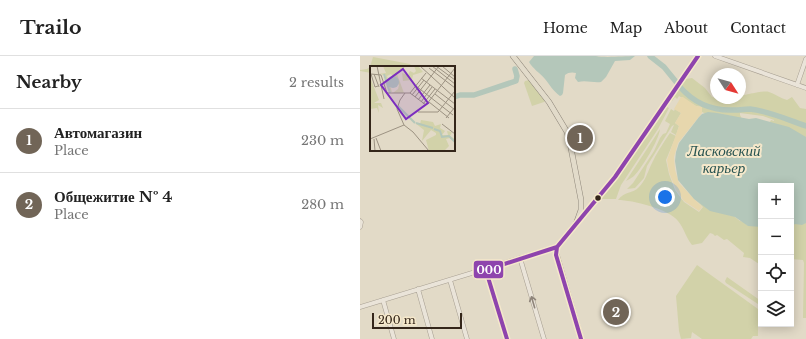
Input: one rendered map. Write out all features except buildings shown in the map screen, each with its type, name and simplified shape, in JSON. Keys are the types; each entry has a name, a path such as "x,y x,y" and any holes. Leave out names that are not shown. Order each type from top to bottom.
{"main road":[{"path":"513,56 544,94 567,132 581,204 580,215 573,227 557,247 556,255 581,339"}],"street":[{"path":"573,227 615,177 698,56"},
{"path":"715,56 806,88"},
{"path":"797,85 806,59"},
{"path":"360,221 360,227"},
{"path":"360,307 489,269 557,247"},
{"path":"520,258 544,339"},
{"path":"489,269 487,274 507,339"},
{"path":"450,280 467,339"},
{"path":"418,289 432,339"},
{"path":"383,300 394,339"}],"green space":[{"path":"373,57 410,64 411,66 382,65 370,66"},
{"path":"370,67 370,73 360,71 360,70"},
{"path":"692,78 705,88 710,94 710,104 746,104 746,95 759,92 771,93 787,100 792,97 800,108 806,109 806,141 769,124 771,120 774,120 763,116 740,113 742,119 706,114 702,112 702,107 696,106 679,96 677,99 675,97 671,101 686,79"},
{"path":"529,80 545,101 544,102 532,106 524,83 525,81"},
{"path":"667,107 669,108 658,129 621,185 616,199 600,199 647,137"},
{"path":"671,109 674,111 675,109 681,113 675,123 679,126 676,135 671,132 674,125 647,166 644,178 635,188 627,189 633,183 654,151 660,138 666,133 670,124 665,121"},
{"path":"660,129 657,140 645,161 634,176 626,181"},
{"path":"670,133 676,136 666,160 675,190 684,202 699,212 703,207 691,195 730,213 729,216 731,214 740,221 746,222 746,225 758,225 758,263 750,258 743,257 744,253 727,239 724,240 717,235 715,236 710,233 702,243 692,245 678,221 667,213 650,206 618,200 623,195 634,191 641,185 657,153"},
{"path":"806,221 806,318 803,318 803,260 794,259 794,224"},
{"path":"697,265 758,309 758,336 753,336 751,339 702,339 692,332 691,338 681,339 676,296"},
{"path":"727,277 758,299 758,304 726,283 725,281"}],"sand":[{"path":"681,97 696,106 702,107 702,113 678,143 674,157 675,170 679,183 702,207 699,211 684,201 676,190 669,172 667,160 679,126 675,123 681,113 674,109"}],"water":[{"path":"534,56 635,56 630,60 615,61 606,77 601,82 578,82 575,78 576,73 568,73 565,75 563,93 560,96 532,67 529,62"},
{"name":"Ласковский карьер","path":"708,112 749,119 756,118 789,127 806,137 806,223 802,225 794,225 794,183 758,183 758,227 748,226 735,217 710,211 694,199 678,180 675,161 679,143 702,114"}],"waterway":[{"path":"650,56 664,67 677,83"},
{"path":"455,97 460,95 474,95 516,81 517,76 515,69"},
{"path":"680,87 685,93 704,105 726,110 757,110 806,126"}],"transit line":[{"name":"000","path":"581,339 556,255 557,247 615,177 698,56"},
{"name":"000","path":"507,339 487,274 489,269 557,247"}],"place":[{"name":"Автомагазин","path":"580,138"},
{"name":"Общежитие № 4","path":"616,312"}]}
